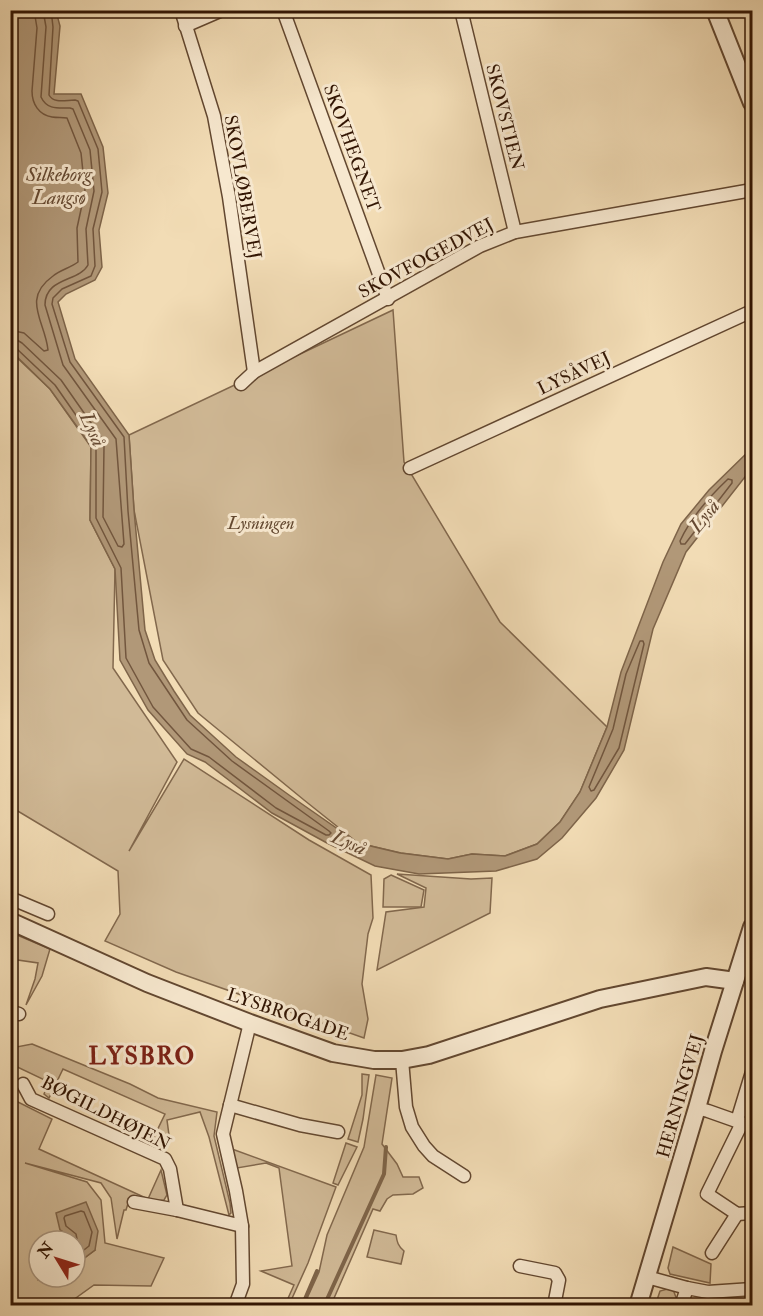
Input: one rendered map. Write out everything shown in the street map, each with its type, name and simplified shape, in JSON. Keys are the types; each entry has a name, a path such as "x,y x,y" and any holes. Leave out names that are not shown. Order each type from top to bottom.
{"street":[{"name":"SKOVLØBERVEJ","path":"181,10 214,116 229,197 254,372"},
{"path":"185,26 222,10"},
{"name":"SKOVHEGNET","path":"283,10 388,299"},
{"name":"SKOVSTIEN","path":"461,10 514,232"},
{"path":"715,10 747,74 753,103"},
{"name":"SKOVFOGEDVEJ","path":"241,384 254,372 480,246 514,232 753,190"},
{"name":"LYSÅVEJ","path":"410,468 753,311"},
{"name":"LYSBROGADE","path":"48,914 16,900 12,922 147,983 250,1023 333,1053 374,1060 402,1060 429,1054 600,999 706,977 735,981"},
{"name":"HERNINGVEJ","path":"638,1305 713,1051 753,927"},
{"path":"236,1305 243,1284 242,1226 223,1134 250,1023"},
{"path":"402,1060 406,1107 412,1127 433,1156 464,1176"},
{"path":"753,1072 744,1123 707,1194 737,1214 753,1213"},
{"name":"BØGILDHØJEN","path":"23,1084 32,1099 165,1159 170,1169 177,1210"},
{"path":"230,1105 300,1125 338,1132"},
{"path":"697,1108 744,1123"},
{"path":"134,1202 242,1226"},
{"path":"712,1252 737,1214"},
{"path":"520,1266 555,1273 559,1280 554,1305"},
{"path":"647,1277 708,1292 753,1289"},
{"path":"681,1305 687,1288"}],"green space":[{"name":"Lysningen","path":"393,310 404,462 500,622 607,727 580,792 560,822 537,844 505,856 472,854 448,859 401,853 358,843 198,713 163,660 134,510 129,435"},
{"path":"10,351 50,389 91,447 90,520 115,569 113,668 177,762 129,851 184,759 309,840 371,875 373,918 368,934 362,984 368,1019 364,1038 176,972 105,941 120,914 118,871 11,807"},
{"path":"397,874 471,879 492,878 490,913 377,970 386,912 424,907 426,888"},
{"path":"391,875 424,890 421,907 383,907 384,879"},
{"path":"10,932 50,949 42,976 26,1005 38,963 11,959"},
{"path":"32,1044 130,1084 158,1098 217,1112 214,1136 231,1213 229,1215 209,1137 200,1112 167,1120 169,1135 159,1140 161,1151 150,1145 165,1114 63,1069 49,1098 44,1094 49,1082 11,1064 11,1048"},
{"path":"362,1074 369,1075 358,1142 348,1139 362,1095"},
{"path":"376,1075 392,1078 382,1144 397,1164 403,1177 419,1177 423,1188 413,1194 393,1195 387,1199 380,1211 373,1209 331,1305 304,1305 319,1272 327,1235 364,1147"},
{"path":"10,1098 52,1119 39,1149 148,1199 161,1170 167,1195 164,1200 154,1201 130,1197 126,1210 124,1210 117,1239 111,1198 101,1183 25,1163 87,1182 101,1200 105,1243 164,1258 151,1286 94,1285 66,1305 11,1305"},
{"path":"346,1143 357,1147 338,1185 333,1183"},
{"path":"232,1149 336,1187 308,1263 289,1305 285,1305 294,1285 261,1271 292,1266 279,1168 266,1163 237,1168"},
{"path":"374,1230 396,1235 398,1244 404,1251 401,1264 367,1257"},
{"path":"673,1247 711,1264 710,1283 670,1274 668,1268"},
{"path":"671,1288 677,1300 675,1305 655,1306 660,1291"}],"water":[{"path":"10,11 56,11 60,26 54,94 81,94 103,147 108,193 99,230 102,267 95,280 66,294 58,302 75,359 129,435 145,630 155,660 190,715 236,757 358,843 400,853 448,859 472,854 505,856 537,844 560,822 580,792 607,727 621,672 663,562 681,524 709,490 752,448 752,468 686,552 653,629 624,750 596,798 562,838 537,859 496,871 419,874 375,866 272,813 205,762 187,754 148,710 120,660 115,569 90,520 91,446 50,389 11,351"},
{"path":"86,1202 98,1231 95,1250 87,1256 87,1229 60,1229 56,1213"}],"waterway":[{"path":"324,1306 384,1174 386,1147"},
{"path":"302,1306 317,1271"}],"district":[{"name":"LYSBRO","path":"142,1056"}],"water label":[{"name":"Silkeborg Langsø","path":"59,186"},
{"name":"Lyså","path":"93,429"},
{"name":"Lyså","path":"704,516"},
{"name":"Lyså","path":"349,842"}]}
